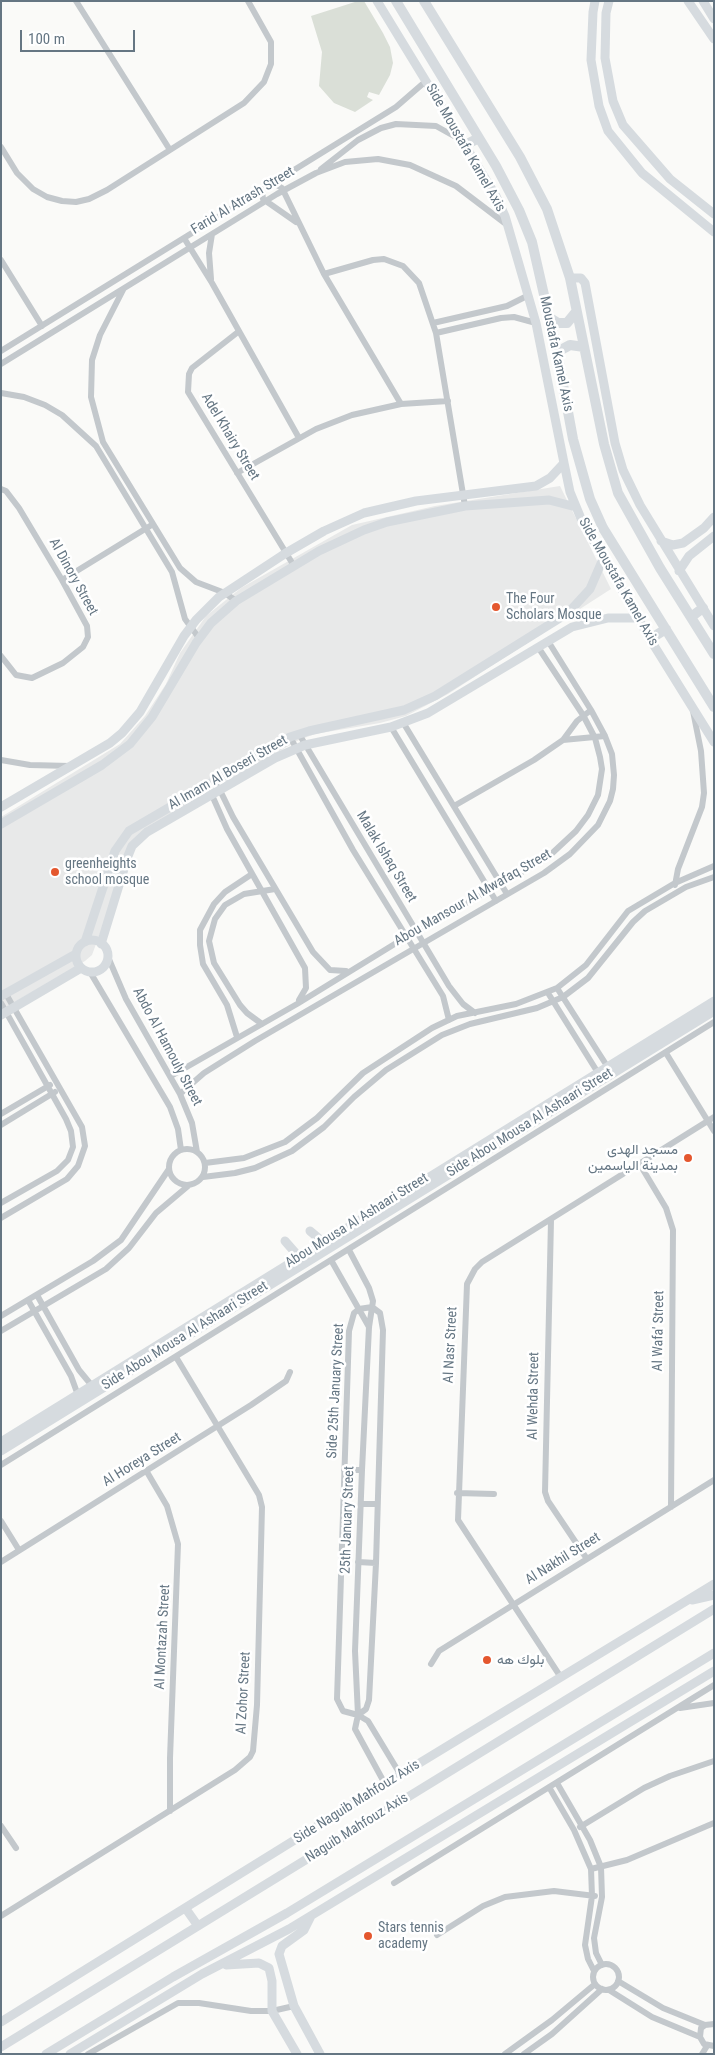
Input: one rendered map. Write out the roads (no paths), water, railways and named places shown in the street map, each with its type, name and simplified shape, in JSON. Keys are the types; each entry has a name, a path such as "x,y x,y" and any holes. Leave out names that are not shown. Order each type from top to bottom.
{"main road":[{"name":"Moustafa Kamel Axis","path":"396,1 509,189 532,242 550,318 573,439 590,499 603,528 714,706"},
{"name":"Moustafa Kamel Axis","path":"424,1 535,182 547,209 570,278 604,444 618,494 714,654"},
{"path":"464,143 479,138"},
{"path":"550,318 558,323 567,323 576,312"},
{"path":"557,352 570,344 584,347"},
{"path":"691,617 703,608"},
{"path":"650,639 666,628"}],"street":[{"path":"76,1 170,150"},
{"path":"1,147 17,173 33,189 62,202 76,202 89,199 106,190 244,103 264,82 271,64 271,42 248,1"},
{"name":"Side Moustafa Kamel Axis","path":"377,1 496,196 508,225 536,323 564,463 576,507 587,532 637,618 714,742"},
{"path":"595,1 590,60 599,106 608,131 642,173 714,232"},
{"path":"609,1 606,13 605,58 613,101 623,125 670,179 713,213 711,220 705,225"},
{"path":"688,1 714,39"},
{"path":"703,1 714,19"},
{"name":"Farid Al Atrash Street","path":"1,352 396,107 426,81"},
{"path":"316,173 358,140 381,128 396,124 436,126 464,143"},
{"name":"Farid Al Atrash Street","path":"4,362 283,190 316,173 345,162 378,159 410,165 456,186 508,225"},
{"path":"273,183 283,190 297,223 324,274 402,404"},
{"path":"262,190 261,195 265,201 297,223"},
{"path":"212,234 209,263 212,283"},
{"path":"184,238 212,283 298,438"},
{"path":"1,260 42,326"},
{"path":"324,274 373,260 394,261 412,273 434,323 465,506"},
{"path":"570,278 581,278 585,283 620,461 640,505 714,626"},
{"path":"123,288 100,335 92,360 90,379 94,414 106,454 172,572 185,619 199,638"},
{"path":"434,323 507,306 529,295"},
{"path":"436,333 502,318 514,317 536,323"},
{"name":"Adel Khairy Street","path":"238,332 198,361 189,374 188,392 294,566"},
{"path":"1,352 4,362"},
{"path":"1,393 24,397 62,415 106,454 180,568 196,582 225,593 236,601"},
{"path":"237,473 298,438 352,415 402,404 448,401"},
{"path":"1,807 110,742 132,723 190,628 225,593 286,553 324,531 364,513 391,506 536,486 550,478 564,463"},
{"name":"Al Dinory Street","path":"1,489 6,491 19,508 62,580 86,626 88,637 83,647 62,663 32,678 16,675 1,656"},
{"path":"1,824 102,765 130,744 152,717 199,638 220,614 236,601 319,551 364,530 387,522 465,506 549,500 576,507"},
{"path":"662,541 674,545 684,542 704,528 714,517"},
{"path":"62,580 153,524"},
{"path":"679,571 692,553 714,536"},
{"path":"684,542 692,553"},
{"name":"Al Imam Al Boseri Street","path":"85,942 121,840 139,824 294,736 387,715 420,704 568,614 585,596 603,559"},
{"path":"172,572 180,568"},
{"name":"Al Imam Al Boseri Street","path":"101,944 132,846 146,832 305,745 404,724 440,707 562,632 595,620 637,618"},
{"path":"554,622 562,632"},
{"name":"Abou Mansour Al Mwafaq Street","path":"180,1094 204,1073 255,1041 544,873 583,843 604,814 610,801 614,775 612,754 591,710 548,641"},
{"name":"Abou Mansour Al Mwafaq Street","path":"171,1076 297,1004 348,971 558,849 588,816 598,795 601,780 600,757 595,738 583,715 538,647"},
{"path":"454,806 534,760 563,740 583,715 591,710"},
{"path":"676,892 675,883 678,869 702,807 704,793 701,751 693,710"},
{"path":"404,724 507,894"},
{"path":"391,727 496,900"},
{"name":"Malak Ishaq Street","path":"294,736 305,745 457,998 475,1012"},
{"name":"Malak Ishaq Street","path":"294,736 296,749 412,948 443,996 449,1020"},
{"path":"563,740 605,736"},
{"path":"1,760 30,765 70,766"},
{"path":"211,782 252,874 305,968 306,988 297,1004"},
{"path":"216,794 233,817 320,961 330,970 348,971"},
{"path":"205,1163 244,1158 286,1142 307,1127 363,1073 410,1040 449,1020 475,1012 516,1004 557,988 586,965 628,911 641,901 675,883 714,866"},
{"path":"237,1037 227,1005 203,964 200,930 214,904 226,892 252,874"},
{"path":"1,1331 99,1274 118,1260 156,1213 188,1186 196,1183 203,1177 235,1173 255,1168 292,1151 319,1132 354,1097 386,1070 442,1035 470,1024 554,1002 563,997 588,978 633,922 659,902 676,892 714,877"},
{"path":"262,1024 246,1013 240,1005 214,963 209,940 215,919 225,905 244,894 275,889"},
{"path":"1,1203 58,1170 66,1163 73,1146 71,1131 7,1011 4,995 76,954 79,947 85,942 95,941 101,944 108,957 102,968 90,972 81,968 76,954"},
{"name":"Abdo Al Hamouly Street","path":"108,957 126,999 180,1094 192,1123 196,1152"},
{"path":"7,1011 81,968"},
{"name":"Abdo Al Hamouly Street","path":"90,972 170,1106 178,1129 181,1150"},
{"path":"329,983 335,993"},
{"path":"557,988 609,1070"},
{"path":"548,993 600,1076"},
{"name":"Abou Mousa Al Ashaari Street","path":"1,1442 94,1389 600,1076 714,1000"},
{"path":"1,1004 60,1089 82,1127 84,1139 82,1155 75,1170 67,1179 1,1218"},
{"name":"Abou Mousa Al Ashaari Street","path":"609,1070 714,1011"},
{"name":"Side Abou Mousa Al Ashaari Street","path":"1,1465 714,1022"},
{"path":"249,1031 255,1041"},
{"path":"666,1053 711,1119 714,1131"},
{"name":"Abou Mousa Al Ashaari Street","path":"239,1299 259,1277 299,1257 396,1193 497,1130 600,1076"},
{"path":"1,1114 55,1081"},
{"path":"1,1126 60,1089"},
{"name":"Al Nasr Street","path":"560,1676 460,1526 458,1520 457,1493 467,1284 475,1268 482,1262 711,1119"},
{"path":"1,1316 93,1261 121,1240 169,1169 173,1156 181,1150 196,1152 205,1163 203,1177"},
{"path":"66,1163 75,1170"},
{"name":"Al Wafa' Street","path":"639,1163 666,1208 673,1230 671,1507"},
{"path":"169,1169 175,1181 188,1186"},
{"path":"28,1187 35,1198"},
{"name":"Al Wehda Street","path":"551,1220 545,1492 548,1501 587,1559"},
{"path":"310,1231 323,1242"},
{"path":"286,1241 299,1257"},
{"name":"25th January Street","path":"349,1250 373,1297 369,1326 358,1562 355,1651 358,1715 355,1724 357,1733 385,1784"},
{"path":"331,1260 369,1326"},
{"path":"37,1295 79,1370 94,1389"},
{"path":"28,1300 71,1376 79,1398"},
{"path":"372,1307 380,1313 384,1330 369,1700 366,1709 358,1715 368,1721 400,1774"},
{"name":"Side 25th January Street","path":"358,1715 343,1711 336,1699 349,1331 352,1317 359,1309 372,1307"},
{"name":"Al Zohor Street","path":"2,1914 243,1764 250,1757 255,1743 262,1507 259,1495 176,1357"},
{"name":"Al Horeya Street","path":"1,1562 147,1472 279,1387 286,1381 290,1372"},
{"name":"Abou Mousa Al Ashaari Street","path":"1,1451 79,1398"},
{"path":"344,1470 362,1470"},
{"name":"Al Montazah Street","path":"147,1472 167,1506 178,1544 170,1749 170,1811"},
{"name":"Al Nakhil Street","path":"431,1664 440,1651 714,1480"},
{"path":"457,1493 494,1494"},
{"path":"361,1504 377,1504"},
{"path":"1,1521 19,1550"},
{"path":"358,1562 376,1563"},
{"name":"Side Naguib Mahfouz Axis","path":"1,2022 186,1909 400,1774 714,1584"},
{"path":"682,1603 714,1595"},
{"name":"Naguib Mahfouz Axis","path":"1,2048 714,1609"},
{"path":"46,2054 287,1913 714,1653"},
{"path":"70,2054 218,1965 270,1940 311,1916 714,1671"},
{"path":"394,1883 714,1685"},
{"path":"676,1708 714,1702"},
{"path":"574,1830 644,1788 670,1776 714,1762"},
{"path":"557,1782 582,1825 601,1867 602,1897 594,1938 596,1954 602,1965"},
{"path":"549,1787 574,1830 591,1869 592,1896 585,1945 588,1959 594,1971 595,1984"},
{"path":"591,1869 633,1858 714,1823"},
{"path":"1,1826 16,1848"},
{"path":"410,1838 417,1852"},
{"path":"437,1935 483,1906 504,1897 554,1891 602,1897"},
{"path":"186,1909 198,1926"},
{"path":"311,1916 304,1930 282,1946 279,1951 294,2006 320,2054"},
{"path":"218,1965 255,1962 266,1965 271,1973 272,2011 297,2054"},
{"path":"594,1971 602,1965 612,1966 616,1970 618,1981 663,2008 705,2025 714,2024"},
{"path":"524,2054 552,2034 605,1989 618,1981"},
{"path":"595,1984 652,2017 700,2037 710,2046 702,2054"},
{"path":"505,2054 552,2020 595,1984"},
{"path":"88,2054 178,2003 199,2003 251,2011 272,2011 294,2006"},
{"path":"122,2008 150,2006"},
{"path":"700,2037 705,2025"}],"place":[{"name":"The Four Scholars Mosque","path":"496,607"},
{"name":"greenheights school mosque","path":"55,872"},
{"name":"مسجد الهدى بمدينة الياسمين","path":"688,1158"},
{"name":"بلوك هه","path":"487,1660"},
{"name":"Stars tennis academy","path":"368,1936"}]}
